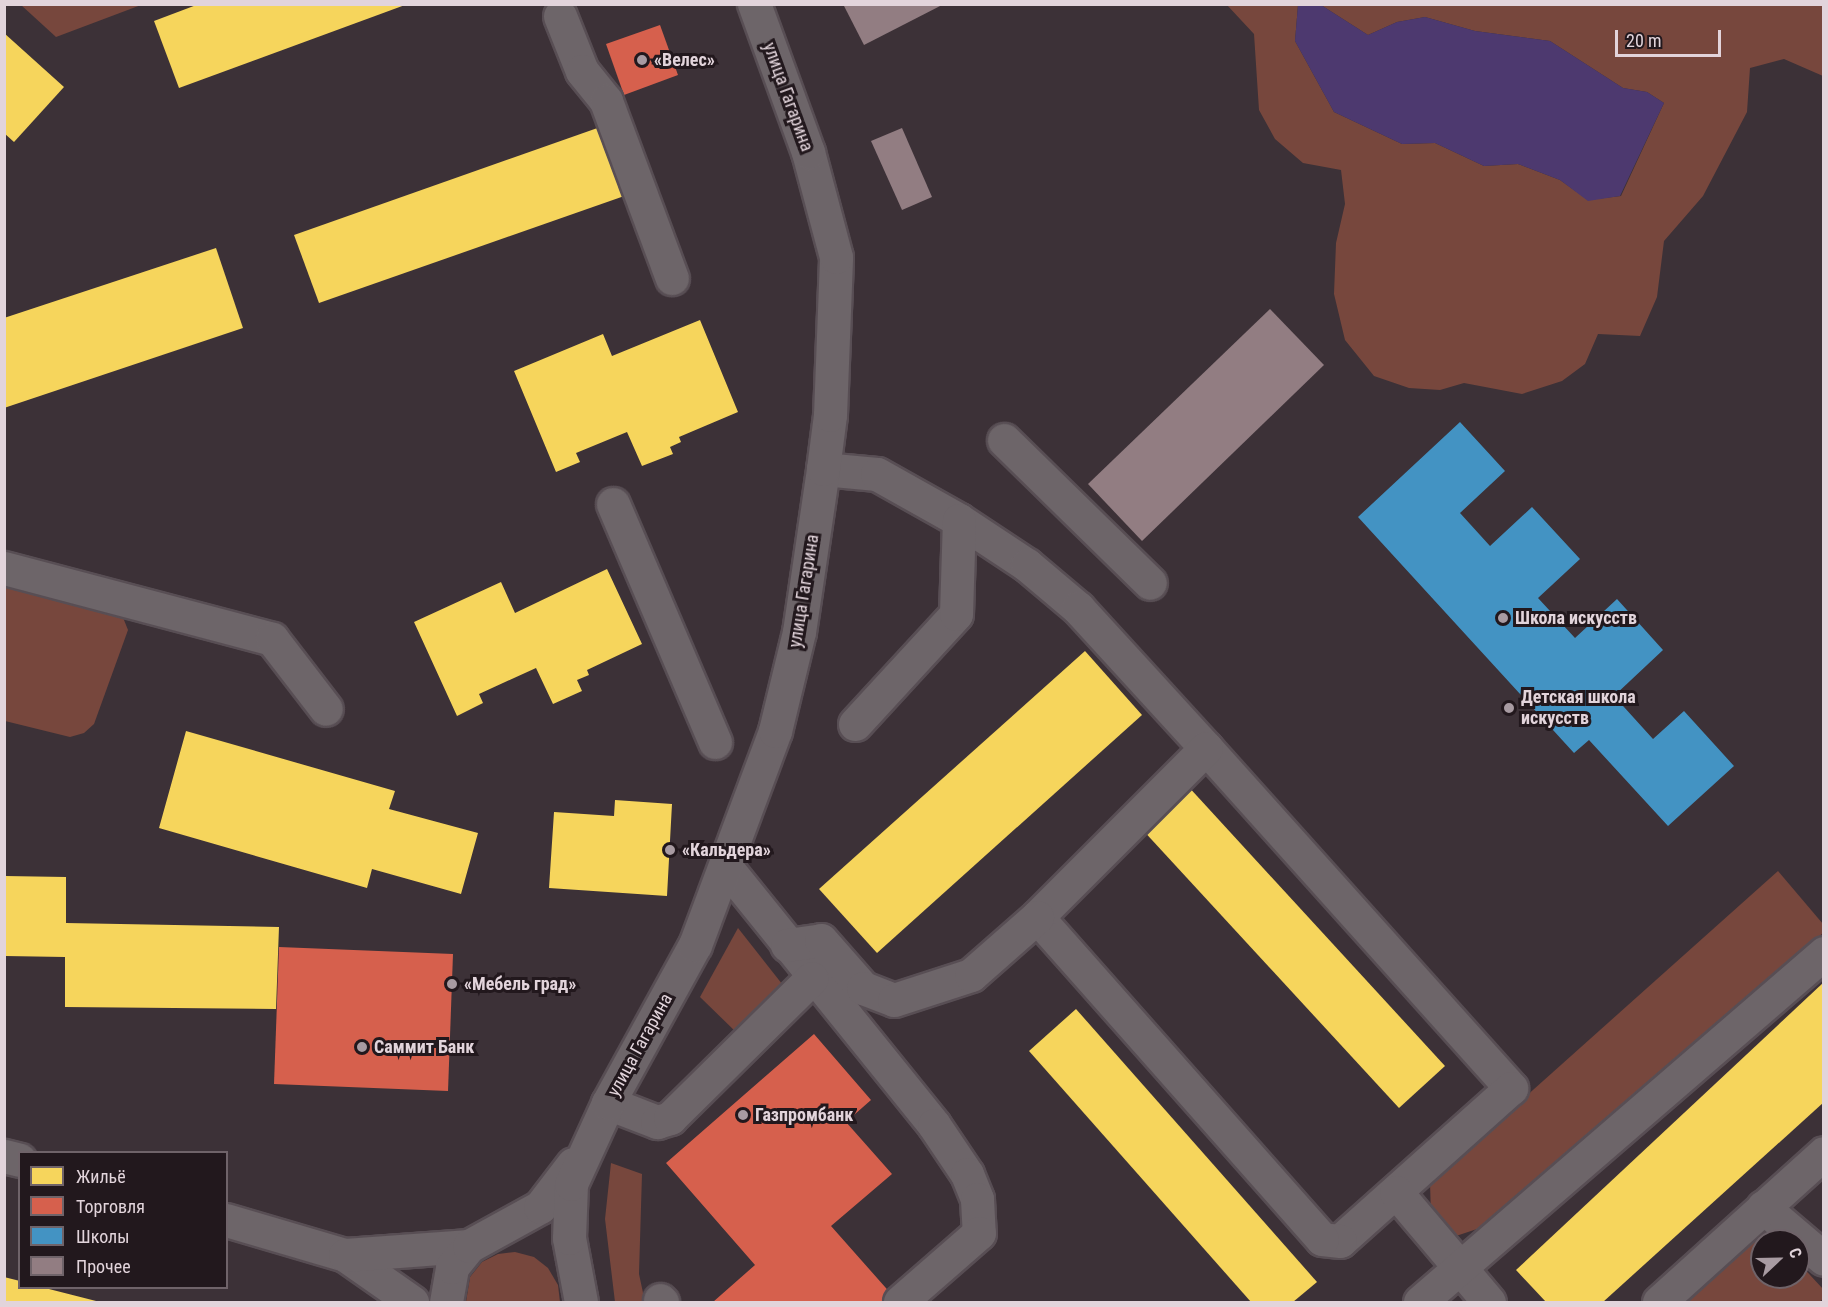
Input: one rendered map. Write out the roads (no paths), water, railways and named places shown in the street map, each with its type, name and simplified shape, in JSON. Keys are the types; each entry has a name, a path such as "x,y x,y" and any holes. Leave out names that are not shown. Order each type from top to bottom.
{"street":[{"name":"улица Гагарина","path":"585,1148 695,945 775,731 796,643 823,469 830,415 836,257 808,152 754,4"},
{"path":"561,16 582,70 606,101 672,278"},
{"path":"1004,440 1150,583"},
{"path":"823,469 878,474 959,520 1027,565 1078,608 1511,1088 1340,1241 1322,1239 1037,917"},
{"path":"613,504 715,742"},
{"path":"855,724 956,614 959,520"},
{"path":"4,568 272,639 326,709"},
{"path":"787,945 821,940 863,988 894,1000 971,975 1037,917 1206,748"},
{"path":"726,867 812,978 934,1125 967,1174 977,1199 979,1233 900,1302"},
{"path":"1420,1302 1824,953"},
{"path":"608,1103 657,1122 670,1118 812,978"},
{"path":"446,1302 452,1267 481,1240 540,1207 585,1148"},
{"path":"580,1290 569,1238 569,1212 571,1184 585,1148"},
{"path":"1659,1302 1824,1153"},
{"path":"1396,1192 1489,1302"},
{"path":"1763,1207 1824,1259"},
{"path":"228,1221 345,1255 411,1302"},
{"path":"345,1255 481,1240 517,1231 544,1238 565,1254 580,1290"}],"place":[{"name":"«Велес»","path":"642,60"},
{"name":"Школа искусств","path":"1503,618"},
{"name":"Детская школа искусств","path":"1509,708"},
{"name":"«Кальдера»","path":"670,850"},
{"name":"«Мебель град»","path":"452,984"},
{"name":"Саммит Банк","path":"362,1047"},
{"name":"Газпромбанк","path":"743,1115"}]}
